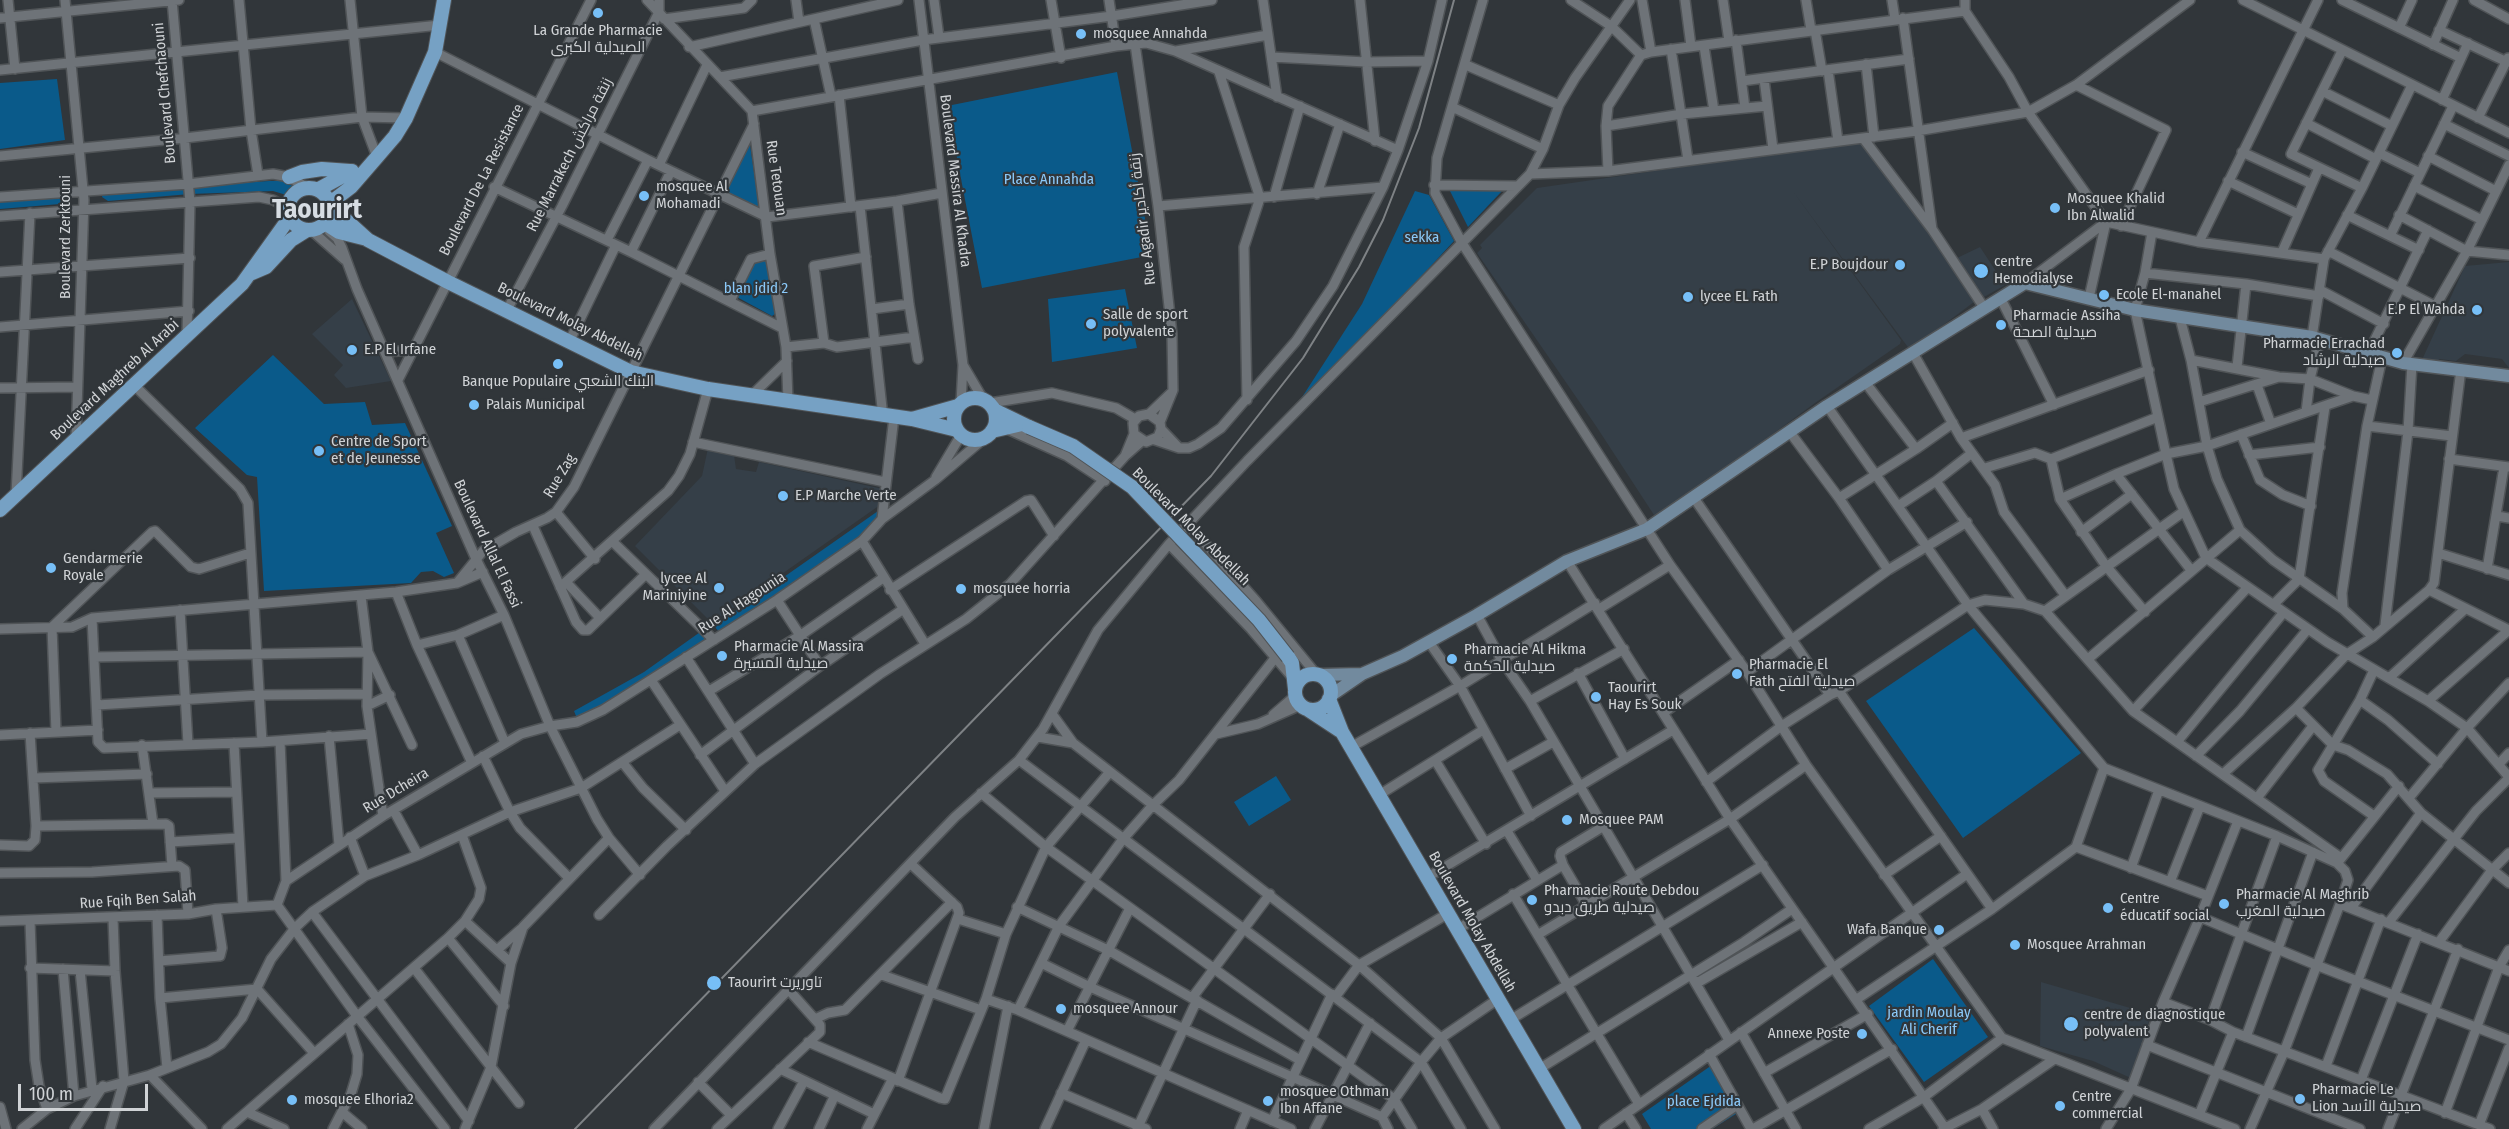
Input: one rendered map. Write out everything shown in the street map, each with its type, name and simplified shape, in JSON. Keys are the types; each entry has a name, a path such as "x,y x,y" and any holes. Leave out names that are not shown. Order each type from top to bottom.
{"main road":[{"name":"Boulevard Maghreb Al Arabi","path":"312,188 356,171 378,157 395,136 406,118 435,52 444,0"},
{"path":"289,177 322,169 356,171"},
{"name":"Boulevard Maghreb Al Arabi","path":"252,273 266,267 291,240 321,220 351,188 356,171"},
{"path":"312,188 324,193 321,220 294,224 289,213 290,198 297,191 312,188"},
{"name":"Boulevard Maghreb Al Arabi","path":"0,510 252,273 289,213"},
{"name":"Boulevard Molay Abdellah","path":"321,220 339,232 368,240 631,372 708,389 912,419 959,432"},
{"path":"1285,659 1298,695 1320,708 1362,674 1429,642 1567,561 1647,529 1827,406 2025,282 2135,310 2316,338 2407,364 2509,376"},
{"path":"989,433 995,424 989,404 971,398 959,404 954,420 959,432 974,440 989,433 1026,425"},
{"name":"Boulevard Molay Abdellah","path":"912,419 959,404"},
{"name":"Boulevard Molay Abdellah","path":"989,404 1090,456 1132,487 1258,620 1285,659 1316,675"},
{"path":"1298,695 1300,679 1316,675 1362,674"},
{"path":"1316,675 1329,684 1330,698"},
{"name":"Boulevard Molay Abdellah","path":"1298,695 1342,732"},
{"name":"Boulevard Molay Abdellah","path":"1330,698 1342,732 1574,1129"}],"street":[{"path":"8,0 5,18 15,69"},
{"name":"Boulevard Zerktouni","path":"65,0 84,191 76,439"},
{"name":"Boulevard Chefchaouni","path":"172,0 190,202 187,336"},
{"path":"5,18 179,0"},
{"path":"239,0 251,130 258,175"},
{"path":"350,0 362,117 378,157"},
{"name":"Boulevard De La Resistance","path":"398,380 411,350 448,282 591,0"},
{"path":"647,0 752,111 1061,58 1116,46 1153,45 1175,51 1398,150"},
{"path":"659,0 662,16"},
{"path":"662,16 744,8 752,0"},
{"path":"796,0 799,22"},
{"path":"689,47 898,0"},
{"name":"Boulevard Massira Al Khadra","path":"919,0 963,365"},
{"path":"934,0 939,37"},
{"path":"1051,0 1061,58"},
{"path":"1109,0 1116,46"},
{"path":"720,77 923,39 1112,16 1212,0"},
{"path":"1263,0 1277,97"},
{"path":"1360,0 1375,141"},
{"path":"1138,438 1189,448 1207,438 1221,428 1247,400 1314,316 1350,254 1383,188 1428,61 1442,0"},
{"path":"1483,0 1466,65 1437,158 1434,185 1437,200 1462,243 1670,565 1747,672 1783,725 1806,765 2002,1038 2235,1129"},
{"path":"1571,0 1583,3 1646,53 1965,11"},
{"path":"654,1129 981,793 1019,760 1038,737 1052,714 1098,630 1169,544 1530,174 1543,149 1559,105 1575,78 1630,0"},
{"path":"1608,171 1606,126 1608,106 1614,94 1646,53 1642,0"},
{"path":"1685,0 1691,46"},
{"path":"1724,0 1742,81 1745,108"},
{"path":"1806,0 1825,71 1838,141"},
{"path":"1892,0 1909,58 1917,132 1932,229"},
{"path":"1965,0 1965,11 2009,77 2028,112 2106,222 2199,242 2326,255 2437,307"},
{"path":"1530,174 1608,171 1917,132 2028,112 2076,85 2190,0"},
{"path":"2243,0 2509,134"},
{"path":"2199,242 2318,0"},
{"path":"2342,0 2461,58"},
{"path":"2399,28 2412,0"},
{"path":"2433,45 2453,0"},
{"path":"2475,0 2509,18"},
{"name":"Rue Marrakech زنقة مراكش","path":"507,310 662,16"},
{"path":"814,19 822,57 835,95 867,257 876,342 889,417 882,519"},
{"path":"0,70 440,25"},
{"path":"2439,30 2508,60 2478,118"},
{"path":"1175,51 1268,35"},
{"path":"2442,100 2468,43"},
{"name":"Rue Agadir زنقة أكادير","path":"1135,44 1158,206 1172,334 1173,390"},
{"path":"1704,46 1714,111"},
{"path":"1671,49 1688,160"},
{"path":"2342,51 2291,154 2362,188"},
{"path":"435,52 648,160 767,217 856,207 942,193"},
{"path":"1272,57 1366,62 1428,61"},
{"path":"1742,81 1909,58"},
{"path":"1866,64 1874,137"},
{"path":"659,165 707,65"},
{"path":"1466,65 1559,105"},
{"path":"1219,72 1260,198 1244,247 1247,400"},
{"path":"1764,79 1773,149"},
{"path":"2076,85 2166,130 2121,226"},
{"path":"2306,412 2326,255 2362,188 2412,85"},
{"path":"2322,91 2392,126"},
{"path":"1274,197 1300,106"},
{"path":"1606,126 1682,114 1767,106"},
{"path":"2390,236 2453,106"},
{"path":"1452,107 1543,149"},
{"name":"Rue Tetouan","path":"752,111 786,347 788,401"},
{"path":"0,156 185,138 362,117 406,118"},
{"path":"2306,123 2420,173"},
{"name":"Rue Zag","path":"458,583 476,559 499,540 532,526 556,512 574,487 754,124"},
{"path":"1317,194 1340,124"},
{"path":"2444,124 2509,156"},
{"path":"1863,138 1932,229 1985,309"},
{"path":"2242,152 2312,184"},
{"path":"2428,156 2496,191"},
{"path":"570,340 648,160"},
{"path":"2385,625 2408,431 2407,364 2468,251 2509,165"},
{"path":"2282,252 2319,168"},
{"path":"631,252 671,171"},
{"path":"0,197 188,184 273,174 289,177 312,188"},
{"path":"2228,181 2298,214"},
{"path":"1434,185 1517,186"},
{"path":"2414,186 2482,220"},
{"path":"494,188 611,242 782,327"},
{"path":"1158,206 1383,188"},
{"path":"0,216 84,208 259,197 273,200 289,213"},
{"path":"897,201 918,359"},
{"path":"16,495 30,213"},
{"path":"2347,215 2419,250"},
{"path":"2399,216 2468,251 2509,255"},
{"name":"Boulevard Allal El Fassi","path":"321,220 345,261 476,559 504,615 550,726 609,838 640,874"},
{"path":"2025,282 2106,222"},
{"path":"2089,298 2106,222"},
{"path":"2368,354 2428,230"},
{"path":"2152,232 2145,273 2135,310 2174,489 2206,558 2308,630 2428,701 2467,728 2509,777 2476,811 2385,921 2358,981 2326,1066"},
{"path":"730,301 751,259 771,254"},
{"path":"824,343 814,266 867,257"},
{"path":"0,272 83,268 190,258"},
{"path":"2145,273 2320,293 2384,324"},
{"path":"2237,367 2246,284"},
{"path":"2001,299 2054,405"},
{"path":"872,309 909,304"},
{"path":"0,327 189,310"},
{"path":"2180,318 2191,360 2207,446 2217,479 2241,530 2257,548 2343,609 2373,637"},
{"path":"786,347 824,343 837,346 914,338"},
{"path":"386,352 411,350"},
{"path":"1913,353 1961,438 1995,485 2004,513 2065,595"},
{"path":"2343,609 2342,593 2367,426 2382,358"},
{"path":"2191,360 2237,367 2279,377 2310,379 2353,396 2372,400"},
{"path":"751,396 787,361"},
{"path":"963,365 989,404 1052,393 1116,408 1136,419"},
{"path":"959,404 963,365"},
{"path":"2223,774 2295,708 2347,654 2373,637 2429,590 2434,583 2461,369"},
{"path":"1961,438 2149,370"},
{"path":"2199,402 2279,377"},
{"path":"1865,382 1916,449"},
{"path":"133,384 244,495 248,503 261,742"},
{"path":"2257,385 2271,424"},
{"path":"0,388 77,387"},
{"path":"563,585 595,559 668,491 683,468 708,389"},
{"path":"1138,438 1132,427 1136,419 1149,414 1173,390"},
{"path":"1155,440 1173,390"},
{"path":"2060,499 2166,454 2207,446 2353,396"},
{"path":"1827,406 1968,605 2104,768 2339,861"},
{"path":"2274,604 2299,579 2325,407"},
{"path":"1149,414 1179,447"},
{"path":"1984,468 2035,453 2051,459 2158,417"},
{"path":"1839,498 1953,423"},
{"path":"2367,426 2452,436"},
{"path":"1007,429 1067,456 1105,481"},
{"path":"1789,431 1839,498 1888,570"},
{"path":"935,480 959,432"},
{"name":"Rue Al Hagounia","path":"550,726 588,718 777,600 862,541 882,519 935,480 989,433"},
{"path":"2241,434 2258,476 2264,483 2283,495 2310,506"},
{"path":"599,915 667,846 755,764 994,598 1024,571 1105,481 1138,438"},
{"path":"693,442 885,482"},
{"path":"2249,455 2320,447"},
{"path":"1898,506 1936,481 1971,453"},
{"path":"2051,459 2060,499 2106,566 2145,612"},
{"path":"2449,459 2506,467 2487,569"},
{"path":"2116,474 2192,570"},
{"path":"1936,481 2024,604"},
{"path":"2081,532 2132,494"},
{"path":"1694,498 1791,640 1834,693 1941,836 1992,909"},
{"path":"890,590 1026,501 1030,500 1033,503 1054,536"},
{"path":"556,512 595,559"},
{"path":"2045,611 2183,512"},
{"path":"2497,516 2509,518"},
{"path":"1747,672 1888,570 1967,522"},
{"path":"1188,524 1257,602 1316,675"},
{"path":"532,526 563,585 579,628 588,630 645,575"},
{"path":"2088,659 2241,530"},
{"path":"56,732 52,627 154,531 191,567 199,569 250,553"},
{"path":"862,541 883,579 925,644"},
{"path":"613,542 714,640"},
{"path":"984,1129 1013,1008 1041,963 1059,926 1123,839 1179,780 1216,734 1285,659 1251,629 1169,544"},
{"path":"2438,553 2509,575"},
{"path":"1567,561 1730,819 1868,1014 1944,1128 1982,1109 2053,1059"},
{"path":"1351,747 1460,686 1501,659 1670,565"},
{"path":"0,629 72,627 92,618 396,592 458,583 483,572"},
{"path":"709,691 801,635 883,579"},
{"path":"563,585 600,618"},
{"path":"2133,711 2248,587"},
{"path":"2428,701 2509,630 2464,610 2429,590"},
{"path":"396,592 417,645 472,763"},
{"path":"360,596 368,652 367,706 383,816"},
{"path":"777,600 819,666"},
{"path":"1706,782 1783,725 1968,605 1985,600 2024,604 2045,611 2133,711 2257,798 2339,861 2345,871 2348,880 2340,904 2284,1052 2250,1129"},
{"path":"180,610 188,744"},
{"path":"700,755 819,666 902,610"},
{"path":"2389,678 2464,610"},
{"path":"2177,742 2284,612"},
{"path":"417,645 458,635 504,615"},
{"path":"1477,615 1501,659 1530,702 1730,1040"},
{"path":"92,618 98,742 104,748 261,742 371,734"},
{"path":"2196,756 2240,711 2308,630"},
{"path":"458,635 505,743"},
{"path":"1429,642 1460,686 1532,816"},
{"path":"1530,702 1624,649"},
{"path":"94,657 368,652"},
{"path":"368,652 412,745"},
{"path":"686,657 755,764"},
{"path":"1663,713 1738,660"},
{"path":"2374,670 2360,700 2318,770 2319,775 2374,816"},
{"path":"1578,674 1625,759"},
{"path":"651,680 725,791"},
{"path":"2409,798 2467,728 2509,684"},
{"path":"97,705 259,695 367,694"},
{"path":"367,706 390,695"},
{"path":"1216,734 1250,727 1269,719 1298,695"},
{"path":"2360,700 2388,720 2438,764"},
{"path":"2295,708 2333,745 2348,750 2378,768 2399,786 2421,813 2509,883"},
{"path":"1052,714 1073,743 1359,965 1441,1038 1495,1129"},
{"name":"Rue Dcheira","path":"286,881 383,816 505,743 521,734 550,726"},
{"path":"22,1129 47,1109 74,1096 92,1089 150,1075 208,1052 221,1044 242,1018 271,959 295,928 312,912 365,876 418,855 510,812 581,788 680,726"},
{"path":"2257,798 2313,726"},
{"path":"0,735 98,730"},
{"path":"1379,795 1483,730"},
{"path":"1428,878 1673,730"},
{"path":"0,845 29,846 35,840 30,733"},
{"path":"329,736 339,845"},
{"path":"1038,737 1073,743"},
{"path":"280,741 286,881 277,905 357,1016 445,1129"},
{"path":"1505,769 1553,742"},
{"path":"234,743 243,907"},
{"path":"142,745 153,824"},
{"path":"2499,764 2509,753"},
{"path":"483,756 510,812 531,840 568,877"},
{"path":"1019,760 1421,1062 1461,1129"},
{"path":"1435,760 1486,844"},
{"path":"623,763 643,788 686,830"},
{"path":"1539,934 1730,819 1806,765"},
{"path":"1857,999 1992,909 2076,847 2104,768"},
{"path":"808,1042 945,1099 986,999 1006,934 1046,847 1109,772"},
{"path":"33,778 147,774"},
{"path":"2339,861 2399,786"},
{"path":"2131,868 2159,790"},
{"path":"150,793 235,792"},
{"path":"981,793 1046,847 1394,1099 1412,1129"},
{"path":"2170,882 2200,806"},
{"path":"394,811 418,855"},
{"path":"2351,908 2421,813"},
{"path":"2106,1129 2131,1089 2163,1002 2238,821"},
{"path":"36,826 168,825 172,866"},
{"path":"1587,906 1563,865 1561,852 1604,826"},
{"path":"1507,831 1537,880"},
{"path":"227,1129 414,968 465,921 479,899 481,888 462,835"},
{"path":"1884,875 1941,836"},
{"path":"2210,1020 2277,836"},
{"path":"350,837 365,876"},
{"path":"170,842 238,838"},
{"path":"497,950 523,927 568,877 609,838"},
{"path":"2076,847 2208,896"},
{"path":"2246,1037 2313,852"},
{"path":"2439,942 2492,870 2509,853"},
{"path":"867,1129 896,1079 958,919 959,910 911,864"},
{"path":"1458,929 1563,865"},
{"path":"1510,1020 1762,865"},
{"path":"0,873 92,872 181,867 185,870 188,914"},
{"path":"1604,1129 1709,1054 1835,969 1912,911 1967,874"},
{"path":"1061,1093 1141,1128 1194,999 1213,969 1270,894"},
{"path":"1514,894 1640,1104"},
{"path":"815,1019 831,1012 845,1010 952,902"},
{"path":"2340,904 2509,971"},
{"name":"Rue Fqih Ben Salah","path":"0,921 188,914 216,909 277,905"},
{"path":"1017,907 1108,950 1300,1060"},
{"path":"1067,1031 1130,908"},
{"path":"159,961 220,956 222,942 216,909"},
{"path":"1539,1069 1744,942 1792,909"},
{"path":"312,912 467,1125"},
{"path":"1272,1121 1310,1039 1334,995 1359,965 1449,913"},
{"path":"157,915 160,998 167,1068"},
{"path":"2200,917 2316,966 2509,1040"},
{"path":"110,1129 124,1081 113,918"},
{"path":"958,919 1006,934"},
{"path":"30,921 35,1060 39,1086 47,1109"},
{"path":"465,921 511,963"},
{"path":"1697,982 1802,922"},
{"path":"467,1125 491,1067 511,963 523,927"},
{"path":"2361,1080 2418,934"},
{"path":"448,938 504,1006"},
{"path":"1744,942 1752,952"},
{"path":"2388,1129 2458,949"},
{"path":"2445,1113 2499,967 2509,950"},
{"path":"1041,963 1382,1117 1388,1129"},
{"path":"30,968 115,971"},
{"path":"414,968 519,1103"},
{"path":"63,969 74,1096"},
{"path":"80,970 92,1089"},
{"path":"882,975 981,1010"},
{"path":"160,998 257,988"},
{"path":"257,988 314,1053"},
{"path":"717,1129 820,1032 820,1025 788,989"},
{"path":"986,999 1067,1031 1291,1129"},
{"path":"1382,1117 1441,1038 1498,999"},
{"path":"2163,1002 2284,1052 2490,1129"},
{"path":"1764,1073 1868,1014"},
{"path":"1316,1129 1370,1023"},
{"path":"333,1129 351,1095 357,1065 355,1039 348,1024"},
{"path":"1741,1032 1796,1129"},
{"path":"2199,1114 2233,1032"},
{"path":"1869,1129 1924,1096 2002,1038"},
{"path":"1045,1129 1086,1040"},
{"path":"2147,1045 2216,1070 2360,1129"},
{"path":"2479,1125 2509,1048"},
{"path":"1709,1054 1752,1129 1892,1049"},
{"path":"780,1069 874,1114"},
{"path":"150,1075 201,1129"},
{"path":"778,1129 804,1081"},
{"path":"698,1082 731,1115"},
{"path":"78,1128 103,1086"},
{"path":"819,1129 835,1095"},
{"path":"1702,1129 1737,1105"},
{"path":"0,1107 6,1129"},
{"path":"1982,1109 1993,1129"},
{"path":"1240,1129 1248,1110"},
{"path":"247,1112 284,1129"},
{"path":"342,1112 362,1129"},
{"path":"1626,1113 1636,1129"}],"shaded area":[{"name":"lycee EL Fath","path":"1862,141 1978,299 1910,350 1792,190 1901,340 1900,344 1815,403 1659,518 1656,514 1654,515 1477,253 1482,248 1480,245 1537,188"},
{"name":"centre Hemodialyse","path":"1980,247 2005,285 1984,297 1957,258"},
{"name":"E.P El Wahda","path":"2509,262 2509,368 2502,359 2465,354 2456,361 2439,359 2438,363 2421,362 2465,266"},
{"name":"E.P El Irfane","path":"352,299 391,381 346,388 334,375 343,365 312,334"},
{"path":"708,448 734,455 736,469 756,472 759,462 883,489 880,505 712,623 635,546 702,476"},
{"path":"2041,982 2151,1014 2133,1079 2093,1061 2040,1046"}],"green space":[{"name":"Place Annahda","path":"1117,72 1152,255 982,288 947,106"},
{"path":"57,79 65,140 0,149 0,83"},
{"path":"750,145 759,207 724,191 746,146"},
{"path":"293,181 303,187 293,200 273,191 190,194 108,201 102,197 103,193"},
{"path":"1448,187 1500,189 1502,191 1468,227"},
{"name":"sekka","path":"1415,191 1429,195 1454,241 1300,407 1297,405 1362,304"},
{"path":"64,196 65,200 60,204 0,209 0,198"},
{"name":"blan jdid 2","path":"752,260 768,260 775,314 772,316 735,296"},
{"name":"Salle de sport polyvalente","path":"1125,289 1137,348 1052,362 1048,299"},
{"name":"Centre de Sport et de Jeunesse","path":"273,355 324,404 365,402 372,425 405,423 452,526 436,533 454,573 444,577 433,571 421,572 411,583 264,591 257,477 247,475 195,428"},
{"path":"888,504 885,520 721,634 714,626"},
{"path":"1974,628 2081,753 1963,838 1866,701"},
{"path":"703,630 707,638 654,676 578,721 574,711 644,672"},
{"path":"1276,776 1291,800 1249,826 1234,802"},
{"name":"jardin Moulay Ali Cherif","path":"1933,959 1988,1037 1924,1082 1869,1006"},
{"name":"place Ejdida","path":"1712,1065 1739,1112 1712,1129 1651,1129 1642,1114"}],"railway":[{"path":"575,1129 1211,476 1303,358 1359,267 1383,220 1419,128 1454,0"}],"place":[{"name":"La Grande Pharmacie الصيدلية الكبرى","path":"598,13"},
{"name":"mosquee Annahda","path":"1081,34"},
{"name":"mosquee Al Mohamadi","path":"644,196"},
{"name":"Mosquee Khalid Ibn Alwalid","path":"2055,208"},
{"name":"E.P Boujdour","path":"1900,265"},
{"name":"centre Hemodialyse","path":"1981,271"},
{"name":"Ecole El-manahel","path":"2104,295"},
{"name":"lycee EL Fath","path":"1688,297"},
{"name":"E.P El Wahda","path":"2477,310"},
{"name":"Salle de sport polyvalente","path":"1091,324"},
{"name":"Pharmacie Assiha صيدلية الصحة","path":"2001,325"},
{"name":"E.P El Irfane","path":"352,350"},
{"name":"Pharmacie Errachad صيدلية الرشاد","path":"2397,353"},
{"name":"Banque Populaire البنك الشعبي","path":"558,364"},
{"name":"Palais Municipal","path":"474,405"},
{"name":"Centre de Sport et de Jeunesse","path":"319,451"},
{"name":"E.P Marche Verte","path":"783,496"},
{"name":"Gendarmerie Royale","path":"51,568"},
{"name":"lycee Al Mariniyine","path":"719,588"},
{"name":"mosquee horria","path":"961,589"},
{"name":"Pharmacie Al Massira صيدلية المسيرة","path":"722,656"},
{"name":"Pharmacie Al Hikma صيدلية الحكمة","path":"1452,659"},
{"name":"Pharmacie El Fath صيدلية الفتح","path":"1737,674"},
{"name":"Taourirt Hay Es Souk","path":"1596,697"},
{"name":"Mosquee PAM","path":"1567,820"},
{"name":"Pharmacie Route Debdou صيدلية طريق دبدو","path":"1532,900"},
{"name":"Pharmacie Al Maghrib صيدلية المغرب","path":"2224,904"},
{"name":"Centre éducatif social","path":"2108,908"},
{"name":"Wafa Banque","path":"1939,930"},
{"name":"Mosquee Arrahman","path":"2015,945"},
{"name":"Taourirt تاوريرت","path":"714,983"},
{"name":"mosquee Annour","path":"1061,1009"},
{"name":"centre de diagnostique polyvalent","path":"2071,1024"},
{"name":"Annexe Poste","path":"1862,1034"},
{"name":"Pharmacie Le Lion صيدلية الأسد","path":"2300,1099"},
{"name":"mosquee Elhoria2","path":"292,1100"},
{"name":"mosquee Othman Ibn Affane","path":"1268,1101"},
{"name":"Centre commercial","path":"2060,1106"}],"district":[{"name":"Taourirt","path":"317,210"}]}
